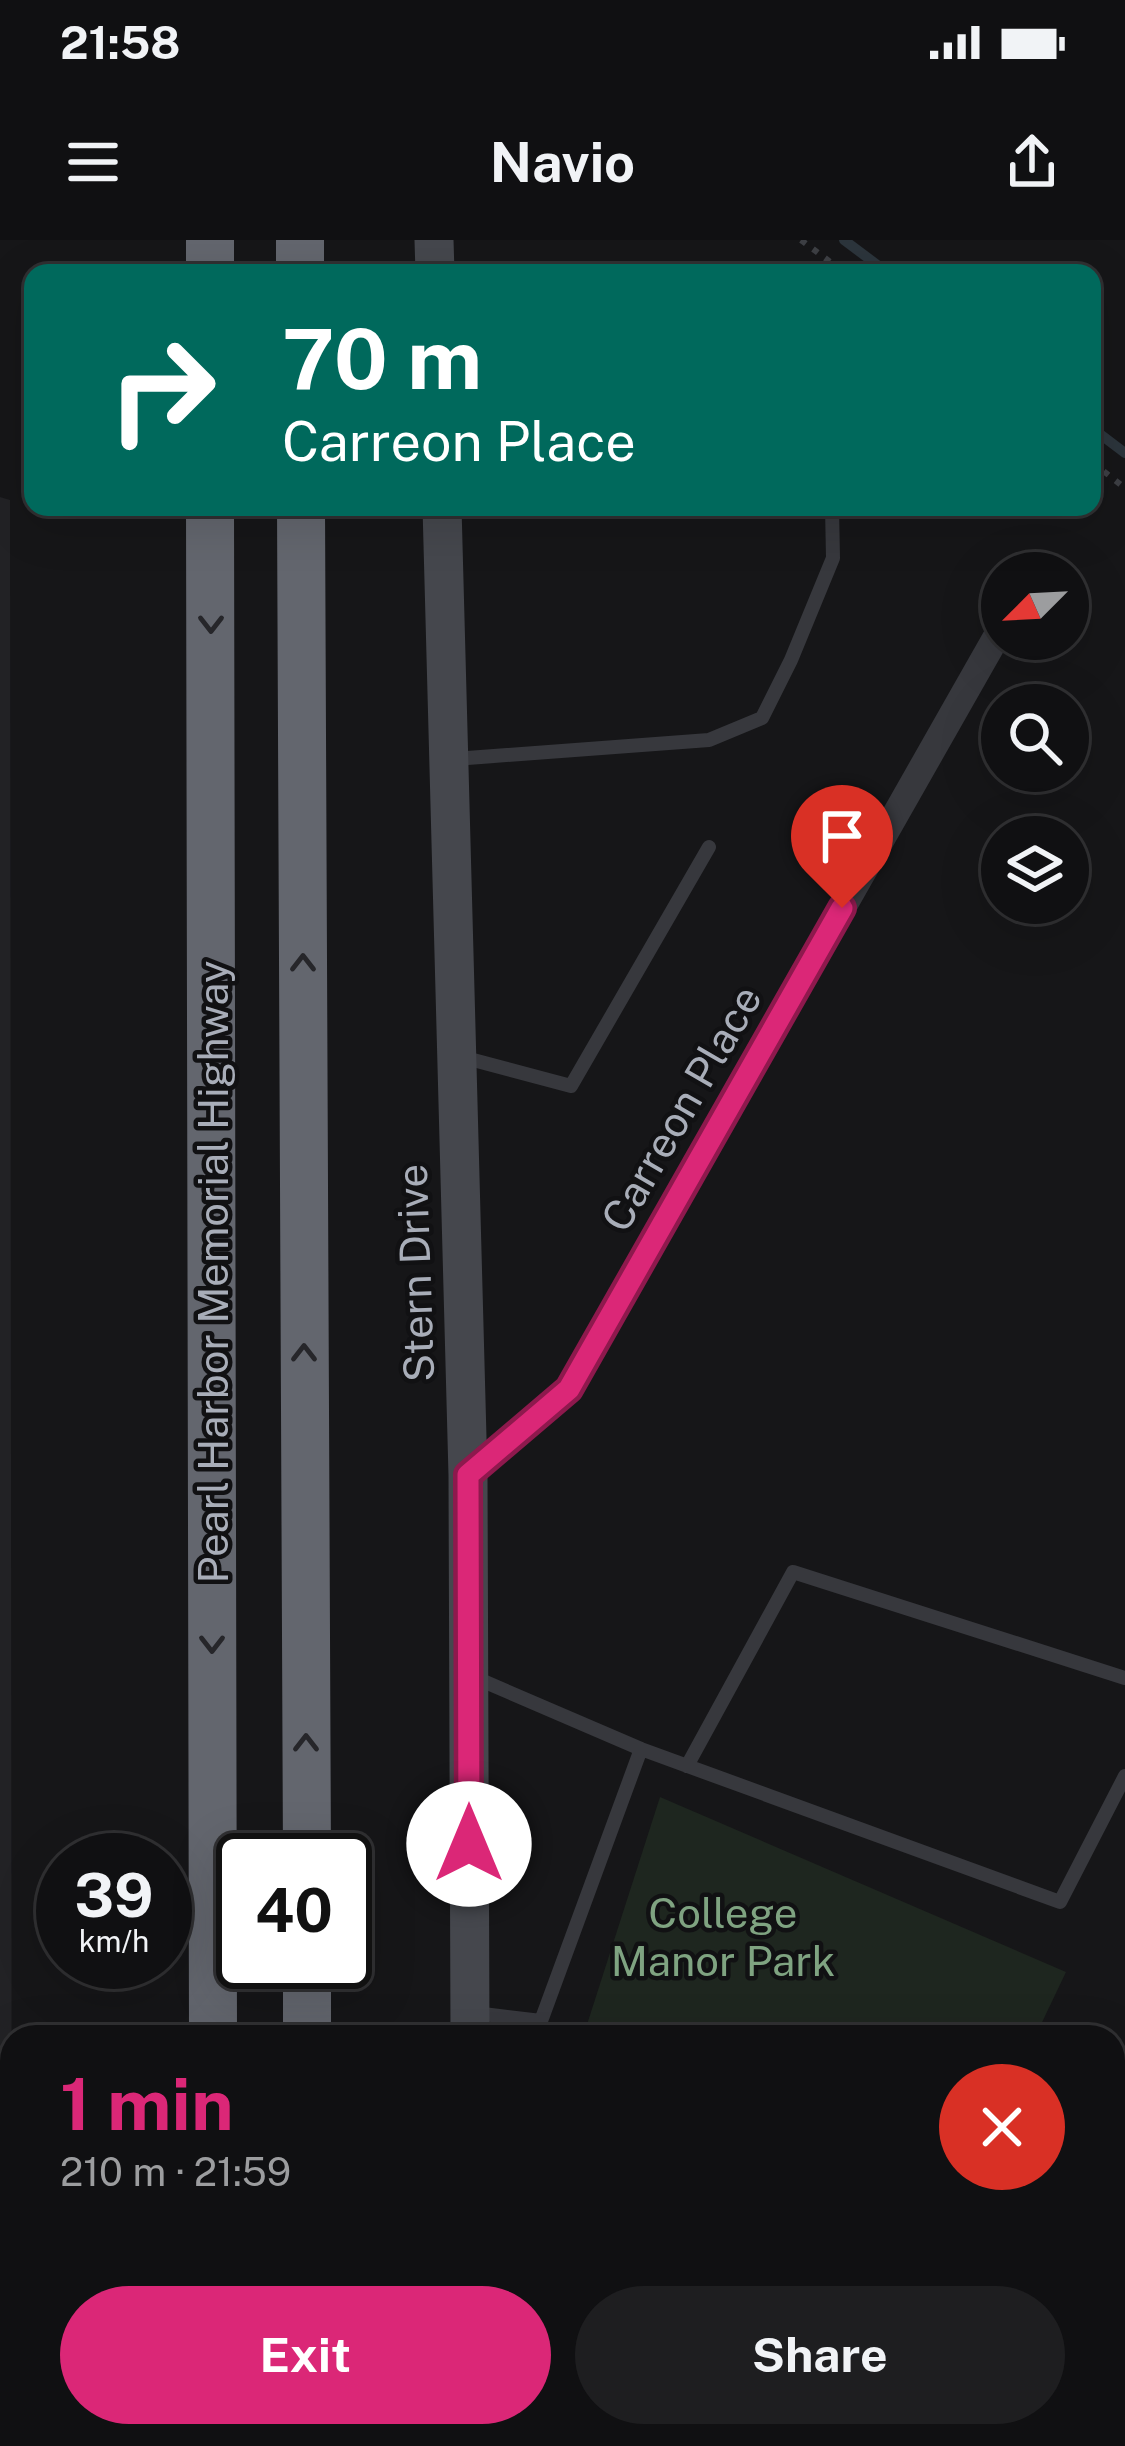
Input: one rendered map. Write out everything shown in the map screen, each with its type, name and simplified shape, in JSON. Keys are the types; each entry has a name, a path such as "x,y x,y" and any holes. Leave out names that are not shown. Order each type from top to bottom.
{"highway":[{"name":"Pearl Harbor Memorial Highway","path":"211,516 214,2025"},
{"path":"301,516 307,1833"},
{"path":"307,1989 307,2025"}],"street":[{"name":"Stern Drive","path":"442,516 468,1475 470,2025"},
{"name":"Carreon Place","path":"468,1475 569,1389 983,660"}],"lane":[{"path":"448,760 709,740 762,718 833,558 832,516"},
{"path":"457,1056 571,1086 709,848"},
{"path":"687,1766 793,1572 1125,1678"},
{"path":"468,1675 641,1749 1060,1901 1125,1776"},
{"path":"470,2025 541,2021 641,1749"}],"path":[{"path":"801,240 833,264"},
{"path":"1101,469 1125,488"}],"shaded area":[{"path":"0,497 10,500 12,2025 0,2025"}],"green space":[{"name":"College Manor Park","path":"660,1797 1066,1972 1041,2025 587,2025"}],"waterway":[{"path":"844,240 876,264"},
{"path":"1101,435 1125,453"}],"route":[{"path":"469,1844 468,1475 569,1389 842,908"}]}
